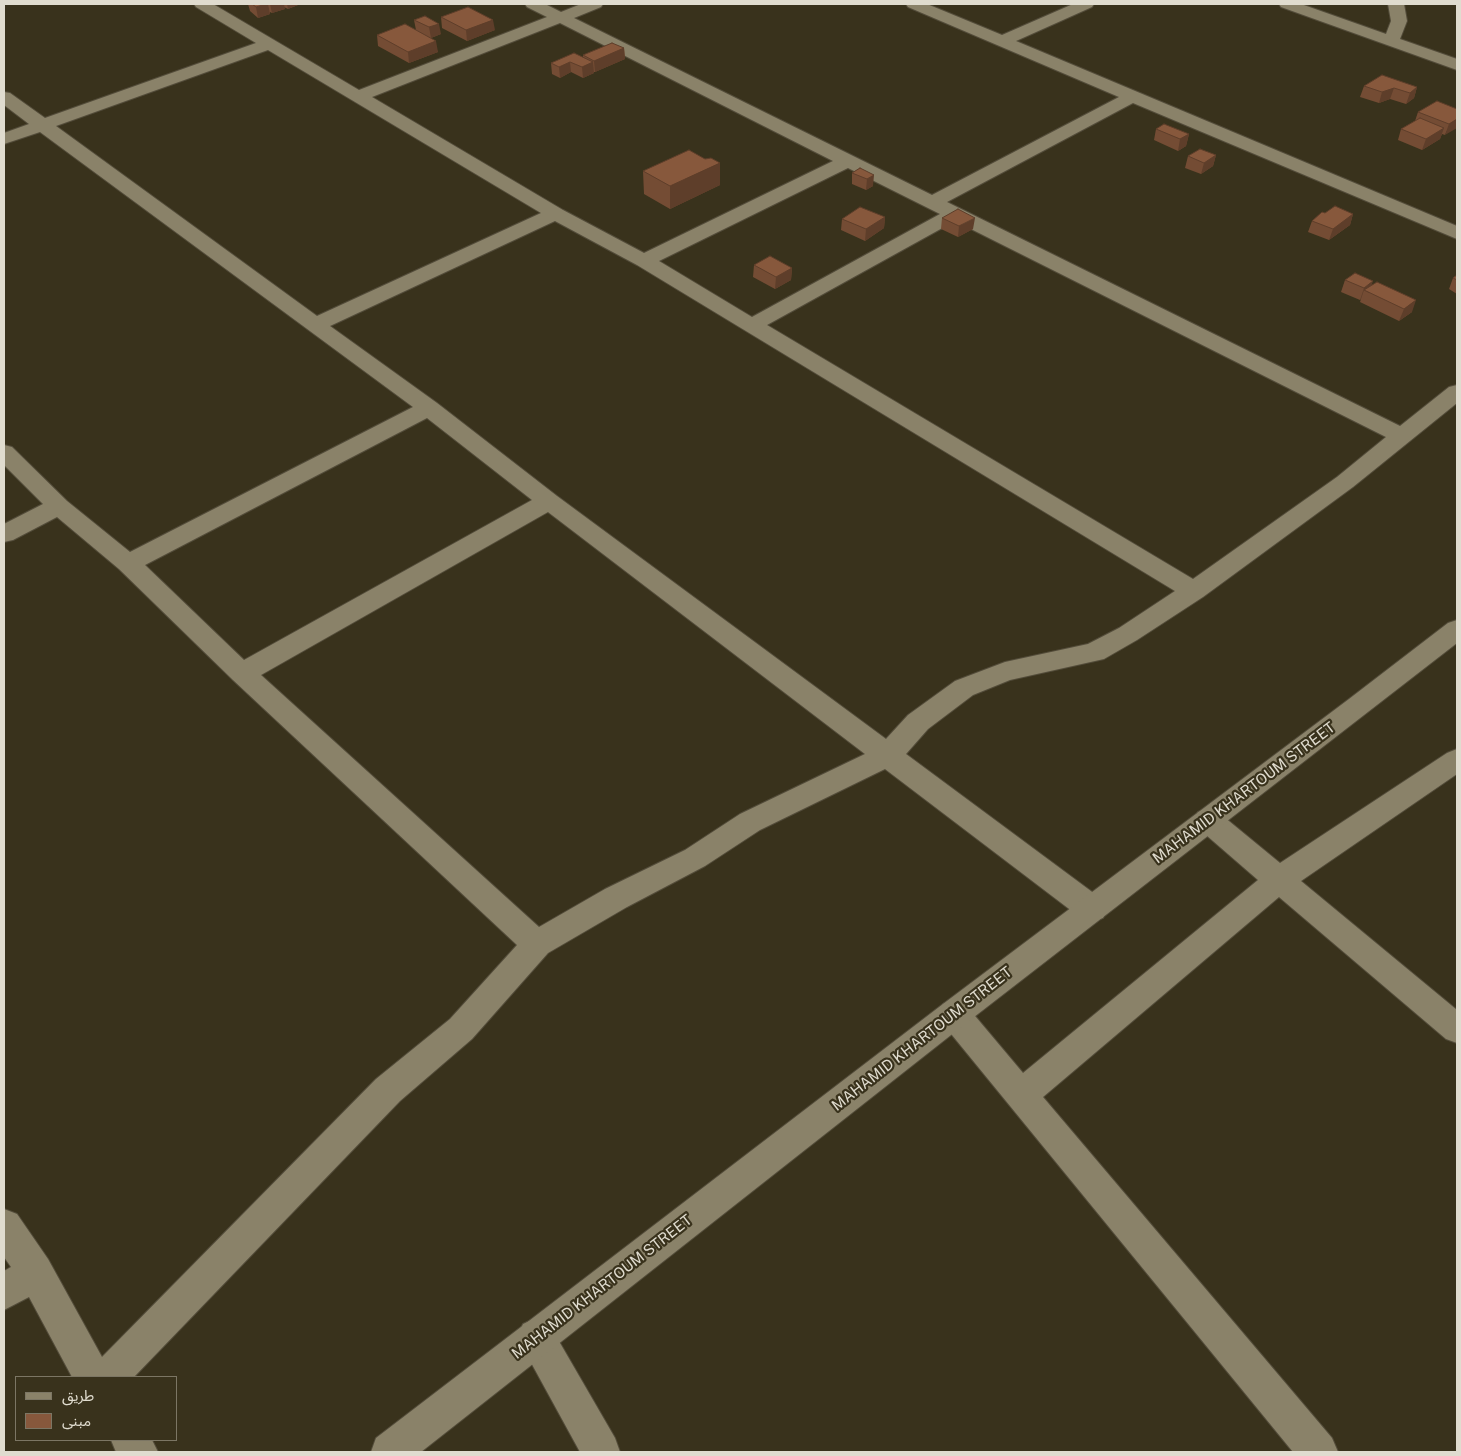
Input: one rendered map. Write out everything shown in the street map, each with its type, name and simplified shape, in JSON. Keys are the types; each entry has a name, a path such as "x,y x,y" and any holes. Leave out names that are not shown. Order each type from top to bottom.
{"street":[{"path":"202,4 556,214 644,261 1194,591"},
{"path":"533,4 1402,436"},
{"path":"359,96 595,4"},
{"path":"914,4 1457,233"},
{"path":"1002,41 1086,4"},
{"path":"1287,4 1457,65"},
{"path":"1391,41 1399,21 1396,4"},
{"path":"4,139 269,44"},
{"path":"932,202 1133,96"},
{"path":"4,97 429,408 549,501 1092,909"},
{"path":"644,261 848,161"},
{"path":"315,325 556,214"},
{"path":"750,326 954,214"},
{"path":"109,1376 388,1090 461,1030 538,944 616,898 695,858 750,822 888,755 918,722 964,688 1005,672 1095,652 1128,634 1194,591 1345,482 1457,392"},
{"path":"128,563 429,408"},
{"path":"4,452 59,506 128,563 242,673 538,944"},
{"path":"242,673 549,501"},
{"path":"4,534 59,506"},
{"name":"MAHAMID KHARTOUM STREET","path":"390,1452 954,1014 1359,706 1457,628"},
{"path":"1021,1095 1280,880 1457,760"},
{"path":"1208,820 1457,1029"},
{"path":"954,1014 1318,1452"},
{"path":"4,1226 35,1272 91,1376"},
{"path":"4,1292 35,1272"},
{"path":"536,1337 601,1452"},
{"path":"131,1441 138,1452"}],"building":[{"path":"252,4 266,4 256,7"},
{"path":"468,7 493,20 466,30 441,17"},
{"path":"425,16 439,24 429,27 414,20"},
{"path":"405,24 436,41 408,52 377,35"},
{"path":"612,43 624,48 594,61 583,55"},
{"path":"574,53 593,62 582,67 570,62 559,67 551,63"},
{"path":"1382,75 1417,87 1410,93 1394,88 1382,92 1364,86"},
{"path":"1437,101 1457,109 1457,119 1449,124 1418,112"},
{"path":"1420,118 1444,128 1426,139 1401,129"},
{"path":"1164,124 1189,134 1180,139 1156,129"},
{"path":"1200,149 1216,155 1204,163 1188,156"},
{"path":"689,150 705,159 711,158 720,163 670,186 643,171"},
{"path":"860,168 874,175 867,179 852,173"},
{"path":"1335,206 1353,214 1333,229 1312,221 1322,212 1325,213"},
{"path":"860,207 885,217 866,229 842,219"},
{"path":"958,209 975,218 959,226 942,218"},
{"path":"770,256 792,268 776,277 754,265"},
{"path":"1355,273 1373,281 1364,288 1345,280"},
{"path":"1377,282 1416,300 1404,309 1364,290"}]}
